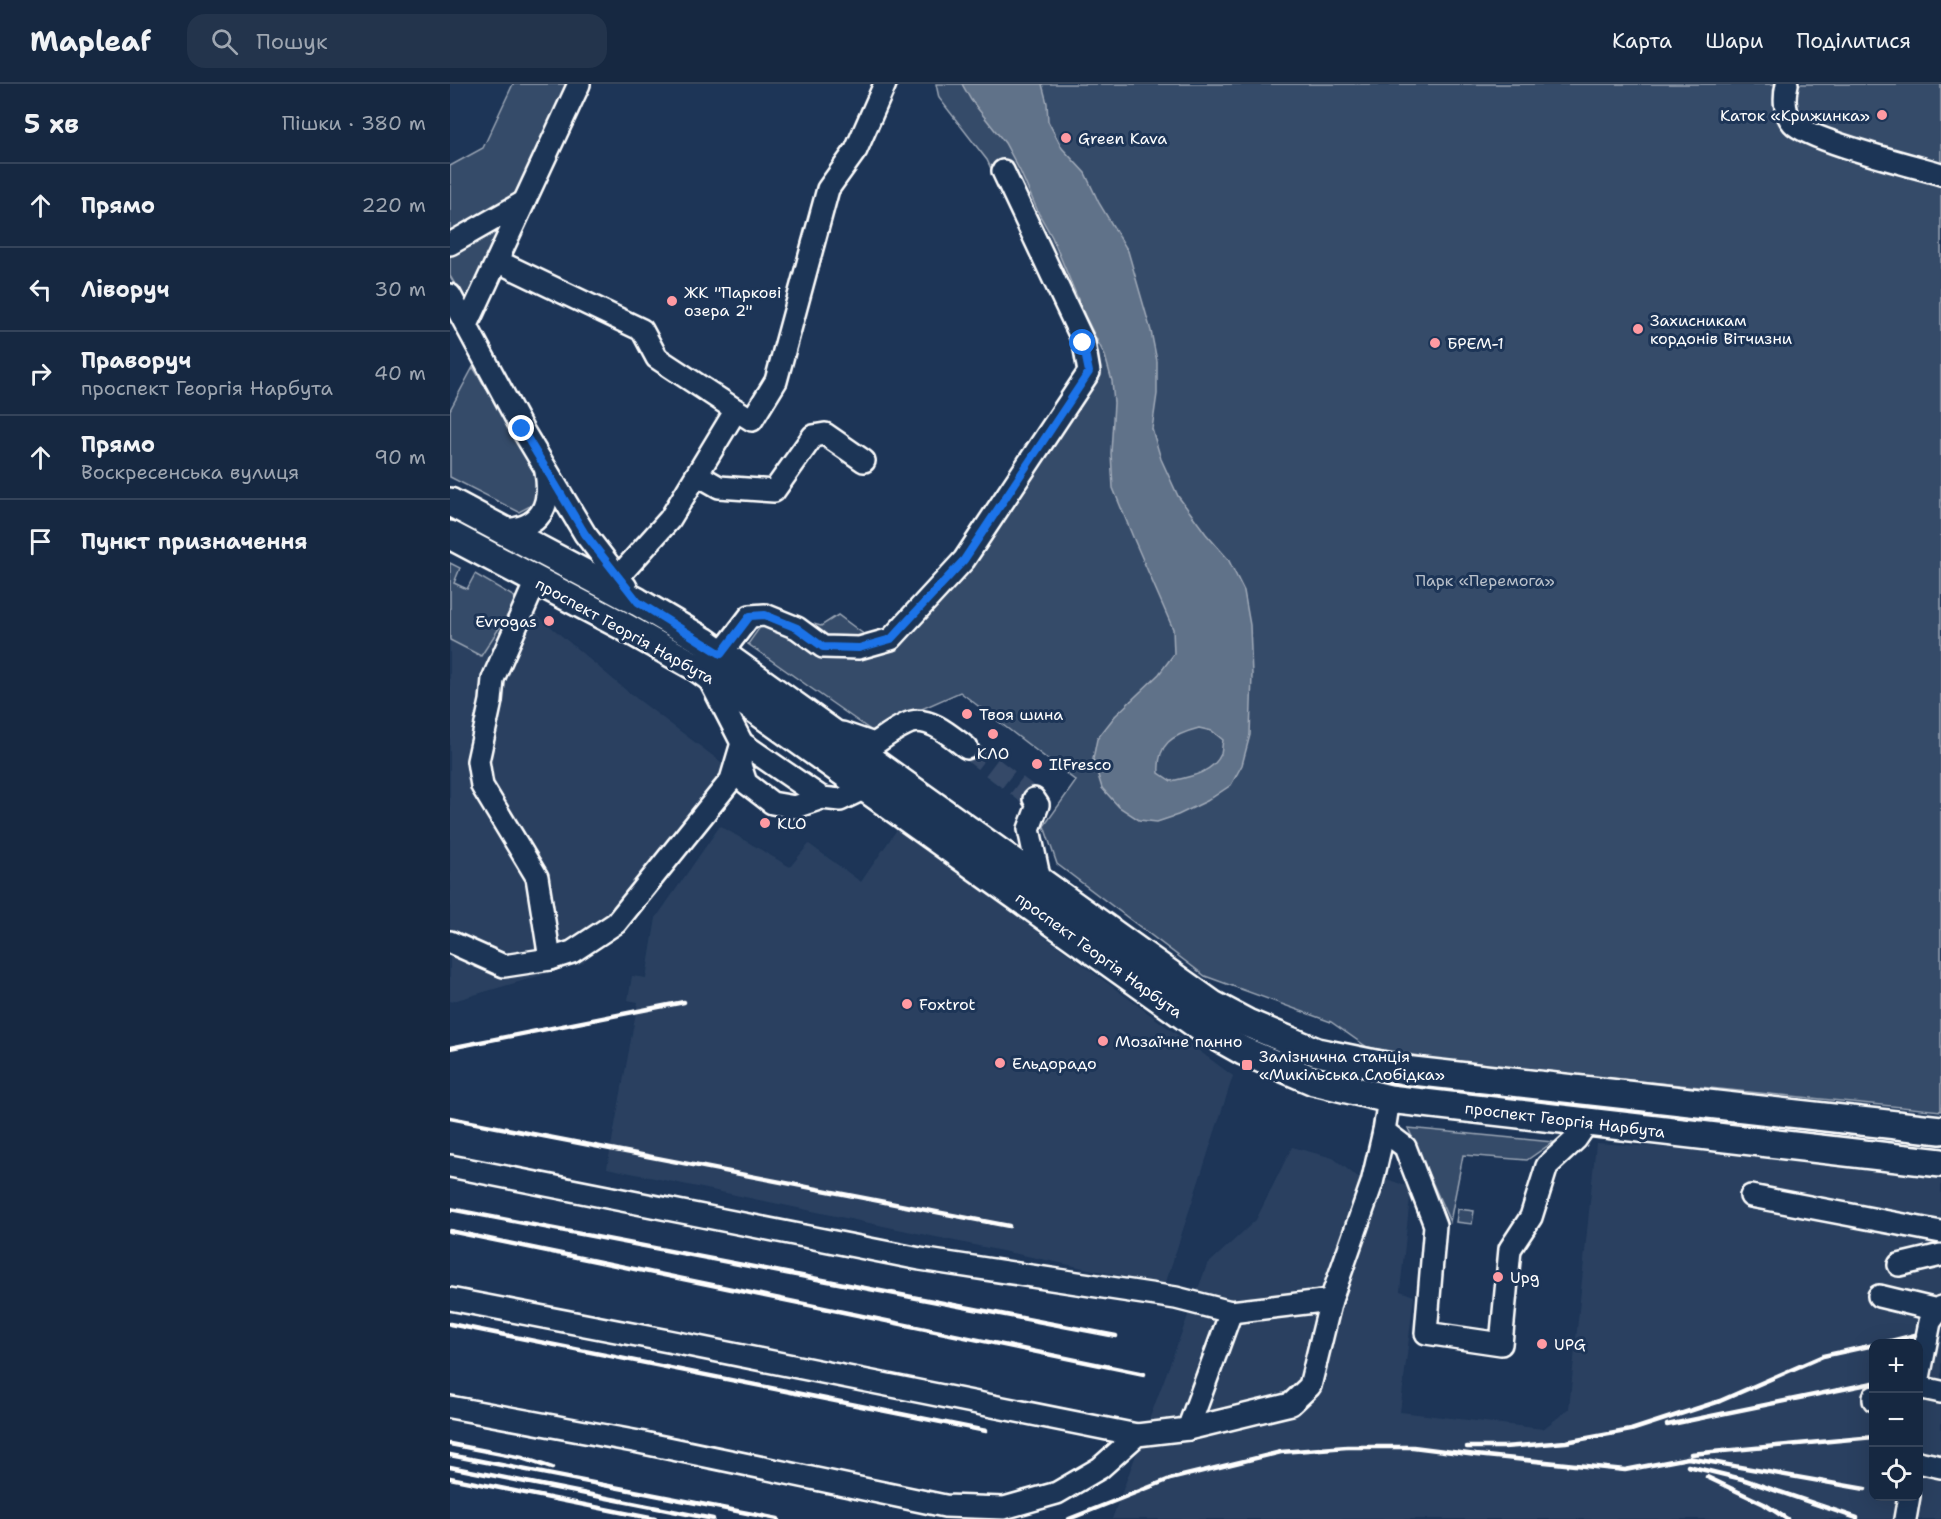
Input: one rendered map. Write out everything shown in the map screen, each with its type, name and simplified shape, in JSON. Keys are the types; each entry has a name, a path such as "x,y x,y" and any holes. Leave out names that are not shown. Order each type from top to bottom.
{"main road":[{"name":"проспект Георгія Нарбута","path":"450,502 638,602 1002,896 1095,964 1243,1051 1314,1080 1389,1099 1941,1163"},
{"name":"проспект Георгія Нарбута","path":"450,535 696,667 715,665 830,731 1214,1005 1247,1023 1317,1052 1404,1070 1941,1130"}],"street":[{"path":"467,324 579,84"},
{"path":"497,261 642,330 657,358 752,420 776,381 828,189 856,150 885,84"},
{"path":"1787,84 1785,107 1793,123 1813,136 1941,174"},
{"path":"871,792 861,790 840,800 822,798 795,807 772,803 746,783 740,765 742,743 715,665 750,616 765,615 797,628 823,647 859,648 891,639 964,560 1089,372 1083,343 1003,171"},
{"path":"450,244 524,202"},
{"path":"450,295 522,429 585,534 638,602"},
{"path":"619,576 670,519 736,410"},
{"path":"698,475 719,488 774,490 813,436 825,434 864,461"},
{"path":"504,530 521,529 541,514 548,496 546,468"},
{"path":"536,581 493,679 491,701 478,761 482,786 537,878 550,959"},
{"path":"830,731 874,744 912,722 928,723 967,748"},
{"path":"450,942 504,966 550,959 572,952 616,922 731,780 742,743"},
{"path":"742,743 822,798"},
{"path":"1034,799 1038,810 1029,829 1040,881"},
{"path":"450,1299 1137,1436 1188,1429 1291,1404 1310,1386 1331,1300 1372,1183 1389,1099"},
{"path":"1384,1131 1406,1147 1435,1225 1426,1333 1502,1344 1510,1249 1531,1217 1547,1166 1576,1139 1587,1123"},
{"path":"450,1166 920,1259 1176,1298 1231,1312 1331,1300"},
{"path":"1751,1196 1941,1232"},
{"path":"1899,1265 1941,1255"},
{"path":"1879,1296 1937,1316 1923,1367"},
{"path":"1188,1429 1231,1312"},
{"path":"1923,1387 1941,1392"},
{"path":"450,1407 650,1444 945,1506 1004,1508 1057,1493 1100,1468 1137,1436"},
{"path":"1923,1463 1941,1467"},
{"path":"1905,1519 1908,1501"}],"shaded area":[{"path":"962,84 1042,84 1047,103 1048,121 1062,148 1085,173 1099,203 1128,251 1151,331 1157,361 1157,394 1152,429 1161,459 1178,496 1228,559 1244,591 1250,625 1252,675 1250,735 1242,765 1231,785 1207,801 1157,822 1139,820 1119,807 1102,788 1093,759 1097,739 1115,716 1159,674 1174,654 1173,629 1113,488 1112,381 1105,356 1020,171 1005,143 971,100","holes":["1199,728 1212,731 1223,740 1221,754 1212,766 1200,773 1171,781 1159,773 1161,755 1168,742 1181,734"]},
{"path":"518,599 628,692 721,762 725,775 583,963 450,1002 450,640 481,656"},
{"path":"720,826 790,867 809,844 861,882 898,828 1233,1076 1165,1285 607,1168 638,1002 628,1000 632,976 646,978 656,918"},
{"path":"1596,1143 1787,1156 1941,1173 1941,1519 1112,1519 1207,1265 1256,1220 1292,1147 1333,1158 1361,1180 1385,1187 1387,1179 1411,1188 1400,1291 1414,1296 1400,1412 1543,1429 1569,1409"}],"green space":[{"path":"513,84 571,84 517,197 450,233 450,166 483,148"},
{"name":"Парк «Перемога»","path":"936,84 1941,84 1941,1111 1460,1063 1367,1047 1331,1022 1205,976 1057,864 1044,826 1076,781 960,692 872,731 748,644 773,609 794,619 821,626 838,615 869,638 881,634 959,553 1083,366 987,160 939,98"},
{"path":"514,215 469,308 450,276 450,252"},
{"path":"473,367 539,476 534,504 519,512 450,477 450,410"},
{"path":"450,563 460,568 454,583 467,589 475,574 518,599 481,656 450,640"},
{"path":"1408,1128 1553,1142 1527,1160 1463,1155 1450,1222"},
{"path":"1458,1209 1474,1211 1472,1224 1456,1222"}],"tunnel":[{"path":"967,748 1034,799"}],"railway":[{"path":"450,1048 684,1002"},
{"path":"450,1118 1009,1226"},
{"path":"450,1209 1116,1336"},
{"path":"450,1231 1144,1374"},
{"path":"450,1324 986,1431"},
{"path":"1899,1339 1915,1335"},
{"path":"1467,1447 1504,1447 1566,1442 1631,1430 1720,1401 1823,1356 1869,1346"},
{"path":"1667,1425 1869,1384"},
{"path":"1691,1454 1869,1437"},
{"path":"450,1444 522,1458 552,1468"},
{"path":"1069,1519 1170,1479 1281,1452 1347,1447 1413,1447 1625,1470 1688,1458 1865,1489"},
{"path":"450,1455 778,1519"},
{"path":"1688,1466 1742,1479 1857,1518"},
{"path":"450,1467 713,1519"},
{"path":"1707,1477 1764,1504 1787,1519"},
{"path":"450,1478 655,1519"}],"place":[{"name":"Каток «Крижинка»","path":"1882,115"},
{"name":"Green Kava","path":"1066,138"},
{"name":"ЖК \"Паркові озера 2\"","path":"672,301"},
{"name":"Захисникам кордонів Вітчизни","path":"1638,329"},
{"name":"БРЕМ-1","path":"1435,343"},
{"name":"Evrogas","path":"549,621"},
{"name":"Твоя шина","path":"967,714"},
{"name":"КЛО","path":"993,734"},
{"name":"IlFresco","path":"1037,764"},
{"name":"KLO","path":"765,823"},
{"name":"Foxtrot","path":"907,1004"},
{"name":"Мозаїчне панно","path":"1103,1041"},
{"name":"Ельдорадо","path":"1000,1063"},
{"name":"Залізнична станція «Микільська Слобідка»","path":"1247,1065"},
{"name":"Upg","path":"1498,1277"},
{"name":"UPG","path":"1542,1344"}],"route":[{"path":"522,429 585,534 638,602 704,641 721,654 750,616 765,615 797,628 823,647 859,648 891,639 964,560 1089,372 1083,343"}]}
